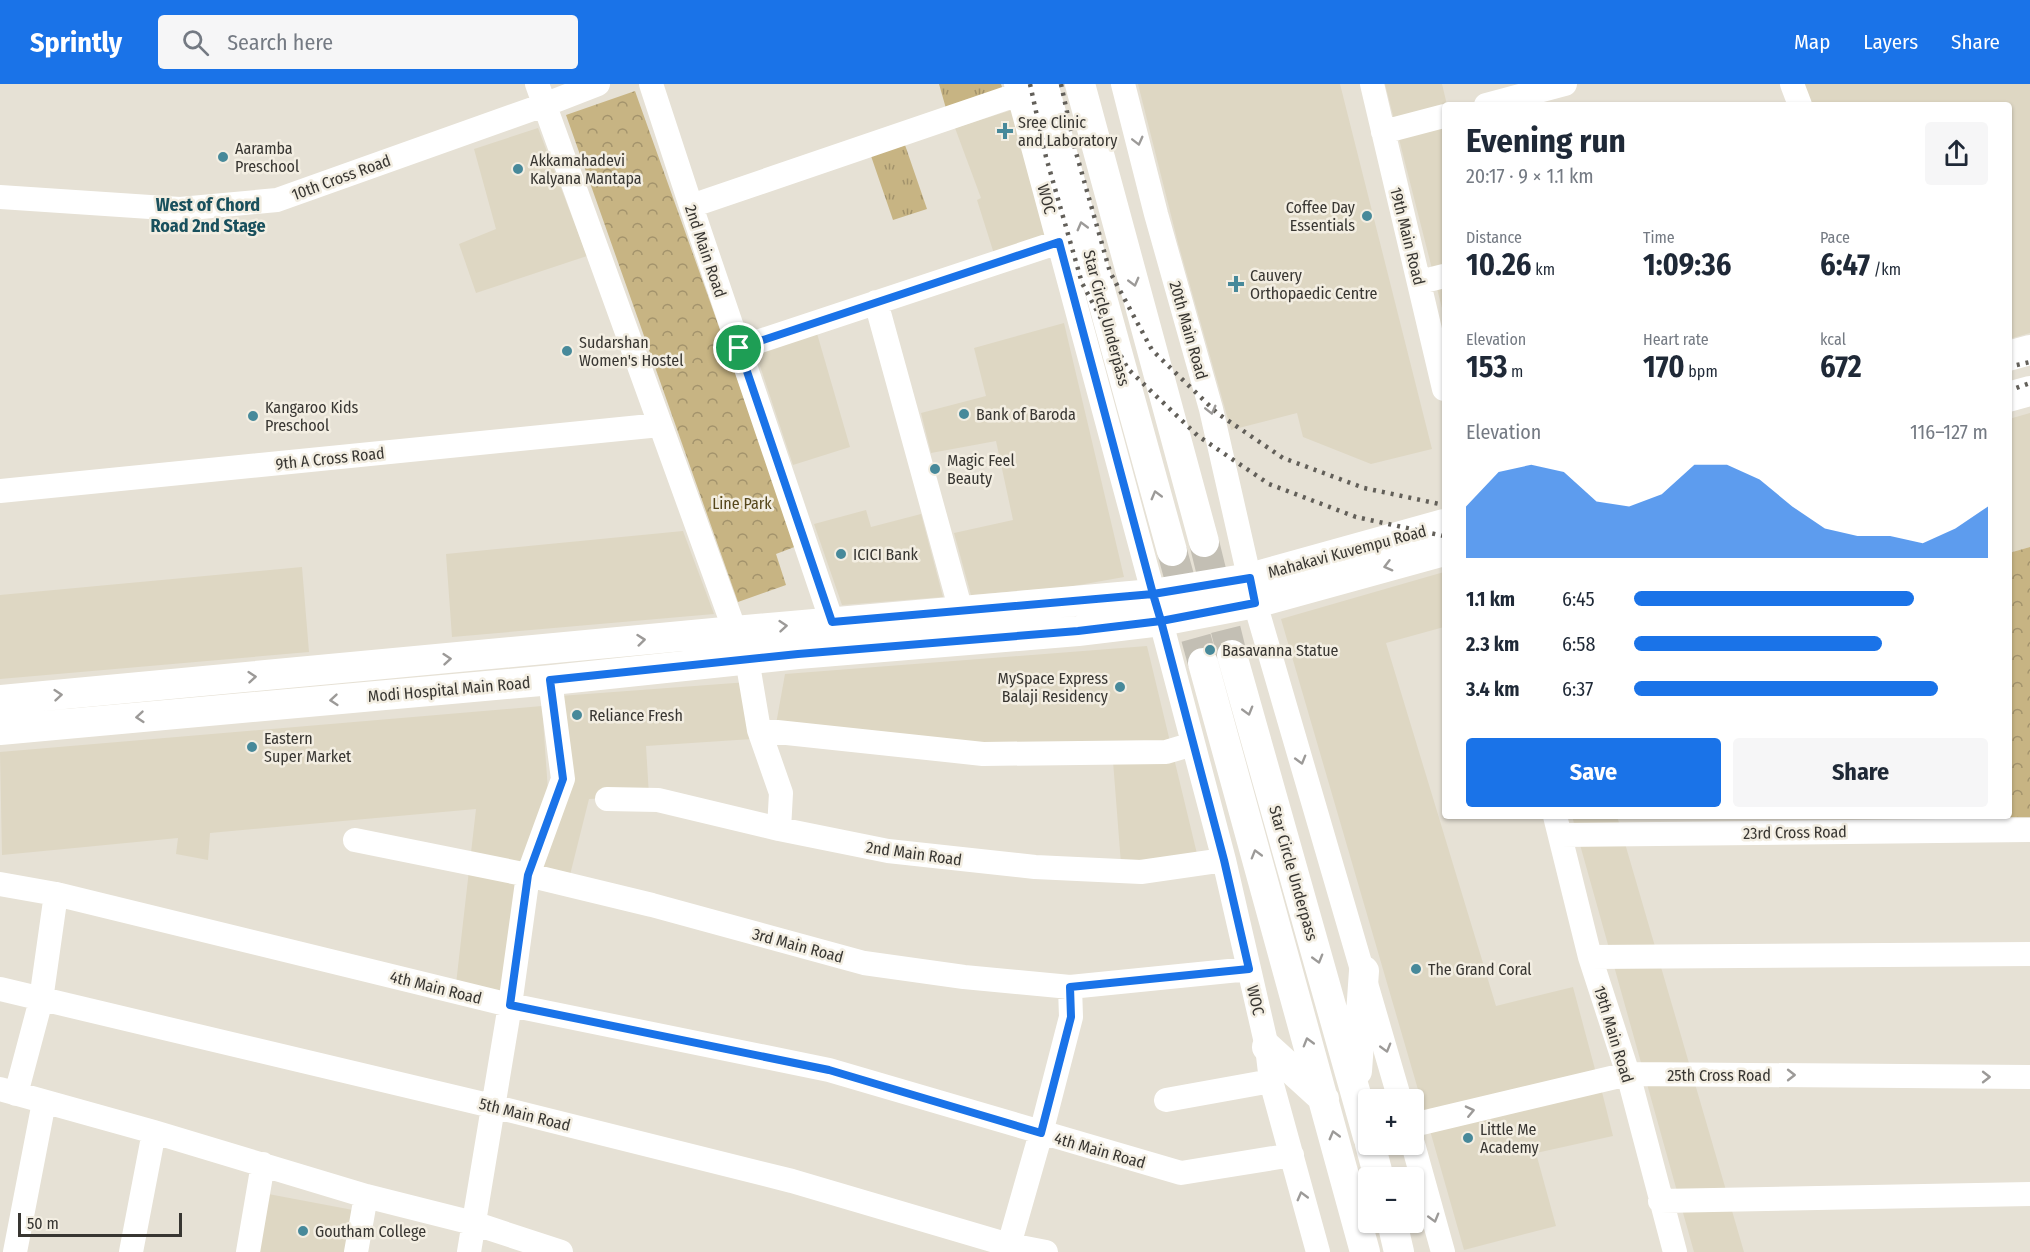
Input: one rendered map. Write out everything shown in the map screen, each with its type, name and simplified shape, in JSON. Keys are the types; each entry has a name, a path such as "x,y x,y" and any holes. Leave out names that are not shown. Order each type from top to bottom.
{"main road":[{"path":"1080,84 1204,542"},
{"name":"Star Circle Underpass","path":"1026,87 1172,551"},
{"path":"2012,355 2030,350"},
{"path":"2012,397 2030,391"},
{"name":"Mahakavi Kuvempu Road","path":"1252,590 1442,525"},
{"name":"Mahakavi Kuvempu Road","path":"1252,590 1442,551"},
{"name":"Modi Hospital Main Road","path":"0,730 550,680 747,659 1066,632 1157,608 1252,590"},
{"name":"Modi Hospital Main Road","path":"0,700 961,611 1157,608"},
{"name":"Star Circle Underpass","path":"1232,655 1358,1102"},
{"name":"Star Circle Underpass","path":"1203,663 1365,1252"},
{"path":"1355,1092 1364,971"},
{"path":"1267,1047 1324,1099"},
{"path":"1395,1233 1400,1252"}],"street":[{"name":"10th Cross Road","path":"0,197 180,209 276,200 540,95 598,84"},
{"name":"2nd Main Road","path":"651,84 832,622"},
{"name":"20th Main Road","path":"1123,84 1156,214 1211,409 1252,590 1364,971"},
{"name":"19th Main Road","path":"1372,84 1442,379"},
{"path":"1497,102 1565,84"},
{"path":"1792,84 1799,102"},
{"path":"691,206 1026,87"},
{"name":"WOC","path":"1026,87 1059,242 1224,860 1267,1047 1271,1081 1318,1252"},
{"path":"540,95 735,631"},
{"path":"1383,132 1442,117"},
{"path":"739,348 1059,242"},
{"path":"1420,282 1442,276"},
{"path":"876,303 961,611"},
{"name":"9th A Cross Road","path":"0,491 660,425"},
{"path":"747,659 759,730 781,793 779,829"},
{"path":"469,1252 510,1005 528,875 563,779 550,680"},
{"path":"759,730 982,754 1166,752 1193,744"},
{"name":"2nd Main Road","path":"607,799 658,800 779,829 888,851 1035,867 1142,872 1224,860"},
{"name":"23rd Cross Road","path":"1558,825 1990,823 2030,830"},
{"name":"19th Main Road","path":"1558,825 1590,957 1628,1074 1675,1252"},
{"name":"3rd Main Road","path":"355,840 528,875 652,905 864,963 964,977 1070,987 1249,969"},
{"name":"4th Main Road","path":"0,884 56,894 510,1005 829,1070 1181,1173 1292,1155"},
{"path":"56,894 41,1000 8,1092 154,1132 366,1196 473,1223 561,1252"},
{"path":"1590,957 2030,954"},
{"path":"1364,971 1397,1089"},
{"path":"1008,1248 1071,1017 1070,987"},
{"name":"5th Main Road","path":"0,989 492,1106 792,1181 1008,1248 1046,1252"},
{"name":"25th Cross Road","path":"1424,1122 1628,1074 2030,1077"},
{"path":"1166,1100 1271,1081"},
{"path":"15,1252 44,1102"},
{"path":"130,1252 154,1132"},
{"path":"1416,1155 1443,1252"},
{"path":"248,1252 263,1164"},
{"path":"1660,1201 2030,1194"},
{"path":"356,1252 366,1196"}],"shaded area":[{"path":"1138,84 1340,84 1432,449 1371,464 1303,437 1297,413 1231,430 1178,243"},
{"path":"1385,84 1442,84 1446,102 1442,102 1442,308"},
{"path":"1803,84 2030,84 2030,333 2012,338 2012,102 1810,102"},
{"path":"1012,110 1050,239 995,257 977,200 981,198 955,128"},
{"path":"538,128 587,256 476,293 459,244 496,229 474,149"},
{"path":"1064,323 1124,577 1068,587 971,595 954,533 1013,520 996,441 931,453 921,413 986,396 974,348"},
{"path":"816,330 850,447 793,465 754,348"},
{"path":"2030,413 2030,547 2012,552 2012,418"},
{"path":"866,510 871,527 921,514 943,597 842,605 814,524"},
{"path":"683,531 714,614 452,637 446,554"},
{"path":"302,567 309,652 0,679 0,595"},
{"path":"1442,573 1442,628 1386,643 1496,1006 1573,987 1596,1073 1426,1117 1424,1089 1418,1089 1281,619"},
{"path":"1147,646 1198,858 1121,864 1113,761 773,741 785,674"},
{"path":"748,682 752,739 646,746 649,796 589,799 570,875 538,869 565,796 560,696"},
{"path":"542,706 549,805 504,993 456,984 476,809 210,833 208,860 176,854 178,838 2,855 0,752"},
{"path":"1573,819 1618,819 1744,1252 1694,1252"},
{"path":"1601,1088 1613,1136 1536,1153 1556,1226 1464,1250 1429,1127"},
{"name":"Goutham College","path":"263,1193 353,1210 345,1252 252,1252"}],"green space":[{"path":"939,84 1001,84 1004,93 947,112"},
{"name":"Line Park","path":"635,91 797,546 776,554 786,585 738,602 566,115"},
{"path":"905,145 927,209 893,220 871,156"},
{"path":"2030,547 2030,817 2012,817 2012,552"}],"tunnel":[{"path":"1204,542 1232,655"},
{"path":"1172,551 1203,663"}],"railway":[{"path":"1030,84 1046,157 1082,283 1128,369 1198,436 1269,484 1356,517 1442,536"},
{"path":"1061,84 1075,149 1110,272 1152,350 1217,413 1283,458 1364,488 1442,505"},
{"path":"2012,366 2030,362"},
{"path":"2012,390 2030,383"}],"place":[{"name":"Sree Clinic and Laboratory","path":"1005,131"},
{"name":"Aaramba Preschool","path":"223,157"},
{"name":"Akkamahadevi Kalyana Mantapa","path":"518,169"},
{"name":"Coffee Day Essentials","path":"1367,216"},
{"name":"Cauvery Orthopaedic Centre","path":"1236,284"},
{"name":"Sudarshan Women's Hostel","path":"567,351"},
{"name":"Bank of Baroda","path":"964,414"},
{"name":"Kangaroo Kids Preschool","path":"253,416"},
{"name":"Magic Feel Beauty","path":"935,469"},
{"name":"ICICI Bank","path":"841,554"},
{"name":"Basavanna Statue","path":"1210,650"},
{"name":"MySpace Express Balaji Residency","path":"1120,687"},
{"name":"Reliance Fresh","path":"577,715"},
{"name":"Eastern Super Market","path":"252,747"},
{"name":"The Grand Coral","path":"1416,969"},
{"name":"Little Me Academy","path":"1468,1138"},
{"name":"Goutham College","path":"303,1231"}],"district":[{"name":"West of Chord Road 2nd Stage","path":"208,215"}],"route":[{"path":"739,348 832,622 1153,594 1161,621 1078,631 731,660 550,680 563,779 528,875 510,1005 829,1070 1041,1133 1071,1017 1070,987 1249,969 1224,860 1161,621 1255,603 1250,578 1153,594 1059,242 739,348"}]}
